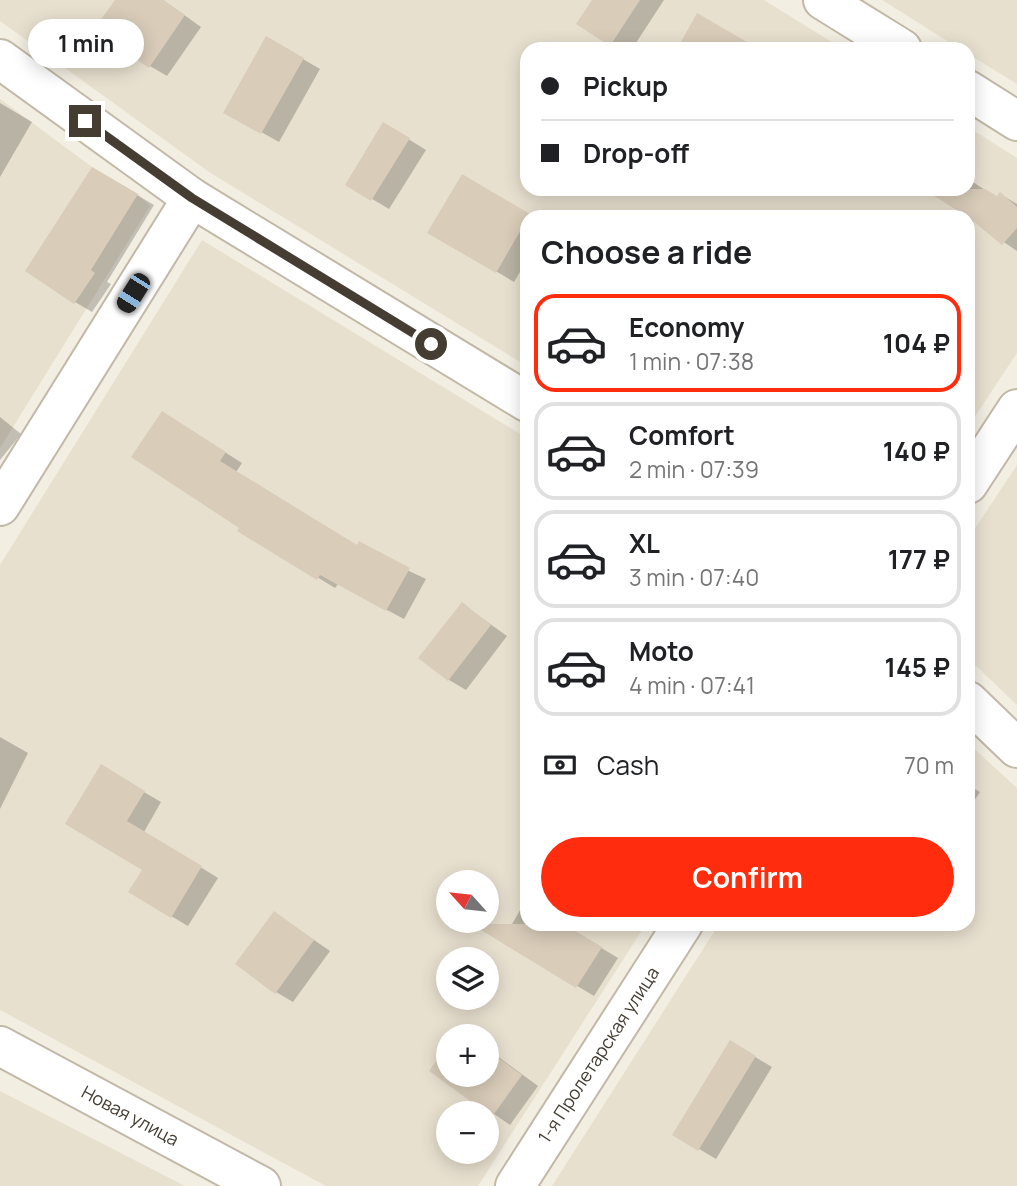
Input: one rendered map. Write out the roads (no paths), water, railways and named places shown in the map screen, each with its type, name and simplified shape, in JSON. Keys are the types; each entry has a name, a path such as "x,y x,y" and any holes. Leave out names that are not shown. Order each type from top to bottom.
{"street":[{"path":"823,0 891,42"},
{"path":"0,59 192,198 520,398"},
{"path":"975,94 1017,121"},
{"path":"0,506 192,198"},
{"path":"975,473 1017,409"},
{"path":"975,708 1017,748"},
{"name":"1-я Пролетарская улица","path":"515,1186 679,931"},
{"name":"Новая улица","path":"0,1046 261,1186"}]}
